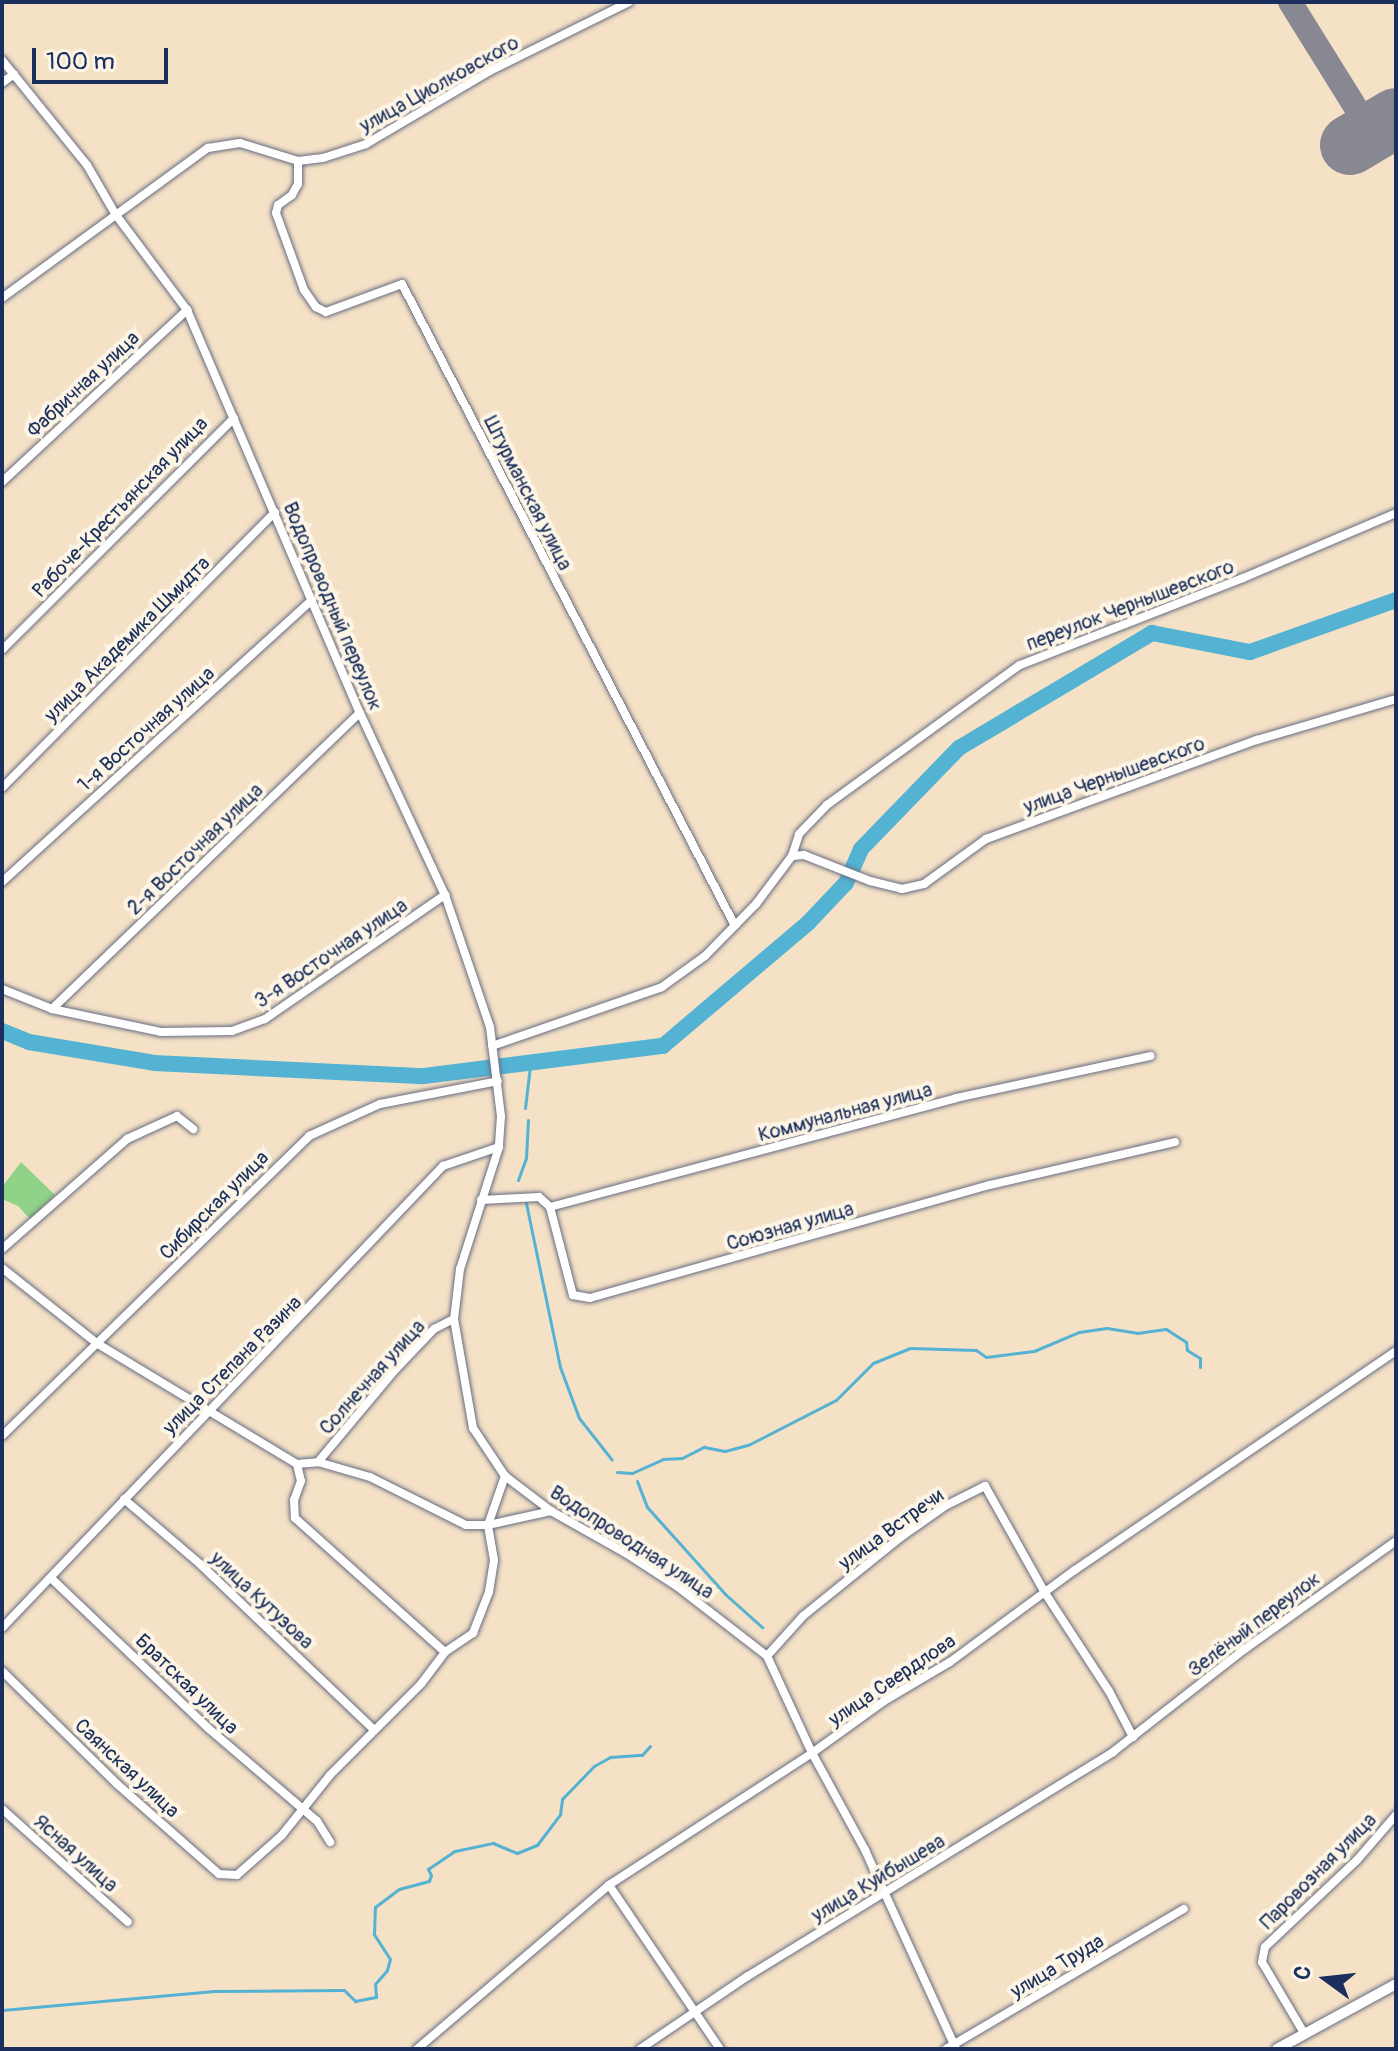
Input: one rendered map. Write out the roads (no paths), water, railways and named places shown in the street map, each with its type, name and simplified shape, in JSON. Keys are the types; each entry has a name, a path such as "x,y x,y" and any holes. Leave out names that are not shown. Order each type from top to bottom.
{"street":[{"name":"улица Циолковского","path":"2,298 195,157 217,145 240,143 298,161 323,158 366,144 490,71 629,2"},
{"name":"Водопроводный переулок","path":"2,60 87,165 116,215 187,310 230,419 275,512 360,713 445,895 490,1027"},
{"path":"2,83 14,74"},
{"name":"Штурманская улица","path":"298,161 298,184 292,195 278,205 276,213 304,290 316,307 326,312 342,309 402,284 735,926"},
{"name":"Фабричная улица","path":"2,482 187,310"},
{"name":"Рабоче-Крестьянская улица","path":"2,650 230,419"},
{"name":"улица Академика Шмидта","path":"2,788 275,512"},
{"name":"переулок Чернышевского","path":"492,1046 662,987 705,956 735,926 792,856 799,834 827,805 1020,665 1243,578 1396,513"},
{"name":"1-я Восточная улица","path":"2,882 312,600"},
{"name":"улица Чернышевского","path":"792,856 804,855 902,889 924,884 986,839 1257,740 1396,699"},
{"name":"2-я Восточная улица","path":"52,1009 360,713"},
{"name":"3-я Восточная улица","path":"52,1009 161,1032 232,1031 265,1019 445,895"},
{"path":"2,989 52,1009"},
{"name":"Водопроводная улица","path":"490,1027 501,1116 499,1147 460,1269 454,1319 473,1428 505,1476 551,1511 665,1579 767,1656 812,1753 884,1891 952,2048"},
{"name":"Коммунальная улица","path":"550,1207 956,1098 1151,1056"},
{"name":"Сибирская улица","path":"2,1436 309,1136 380,1104 498,1081"},
{"path":"2,1249 127,1139 177,1116 193,1129"},
{"name":"Союзная улица","path":"550,1207 573,1295 590,1298 990,1185 1175,1142"},
{"name":"улица Степана Разина","path":"2,1628 443,1166 499,1147"},
{"path":"481,1200 539,1197 550,1207"},
{"path":"2,1268 98,1344 297,1464 301,1481 294,1500 295,1518 445,1652"},
{"name":"Солнечная улица","path":"318,1462 394,1371 434,1329 454,1319"},
{"name":"улица Свердлова","path":"417,2049 609,1885 812,1753 884,1701 950,1662 1396,1351"},
{"name":"Солнечная улица","path":"297,1464 318,1462 370,1477 466,1525 488,1525 551,1511"},
{"path":"302,1809 373,1729 421,1684 445,1652 473,1633 483,1611 494,1560 488,1525 505,1476"},
{"name":"улица Встречи","path":"767,1656 803,1616 901,1537 945,1506 985,1486 1045,1593"},
{"name":"улица Кутузова","path":"124,1499 200,1564 373,1729"},
{"name":"Зелёный переулок","path":"1133,1737 1245,1649 1396,1541"},
{"name":"Братская улица","path":"52,1579 208,1728 317,1821 330,1842"},
{"path":"1045,1593 1109,1691 1133,1737"},
{"name":"Саянская улица","path":"2,1671 117,1784 219,1874 237,1875 282,1835 302,1809"},
{"name":"улица Куйбышева","path":"640,2049 884,1891 1065,1784 1133,1737"},
{"name":"Ясная улица","path":"2,1809 128,1922"},
{"name":"Паровозная улица","path":"1304,2033 1262,1962 1265,1947 1357,1860 1396,1815"},
{"path":"609,1885 720,2049"},
{"name":"улица Труда","path":"952,2048 1184,1909"},
{"path":"1277,2049 1396,1984"}],"waterway":[{"path":"2,1031 29,1042 154,1063 424,1076 663,1046 808,923 846,883 861,849 959,748 1152,633 1250,652 1396,600"},
{"path":"525,1108 530,1066"},
{"path":"518,1180 526,1158 528,1120"},
{"path":"526,1203 560,1367 579,1418 612,1460"},
{"path":"617,1472 632,1473 663,1459 682,1458 704,1447 725,1451 748,1445 836,1400 873,1363 910,1348 976,1350 986,1357 1034,1351 1079,1332 1107,1328 1137,1333 1166,1329 1186,1342 1187,1350 1200,1358 1200,1367"},
{"path":"637,1481 647,1507 725,1594 762,1627"},
{"path":"2,2010 214,1991 344,1990 355,2001 376,1997 375,1984 387,1970 390,1959 374,1934 375,1907 399,1889 429,1881 431,1875 428,1869 455,1851 493,1843 517,1853 537,1845 560,1814 562,1799 594,1766 610,1757 642,1755 650,1746"}]}
